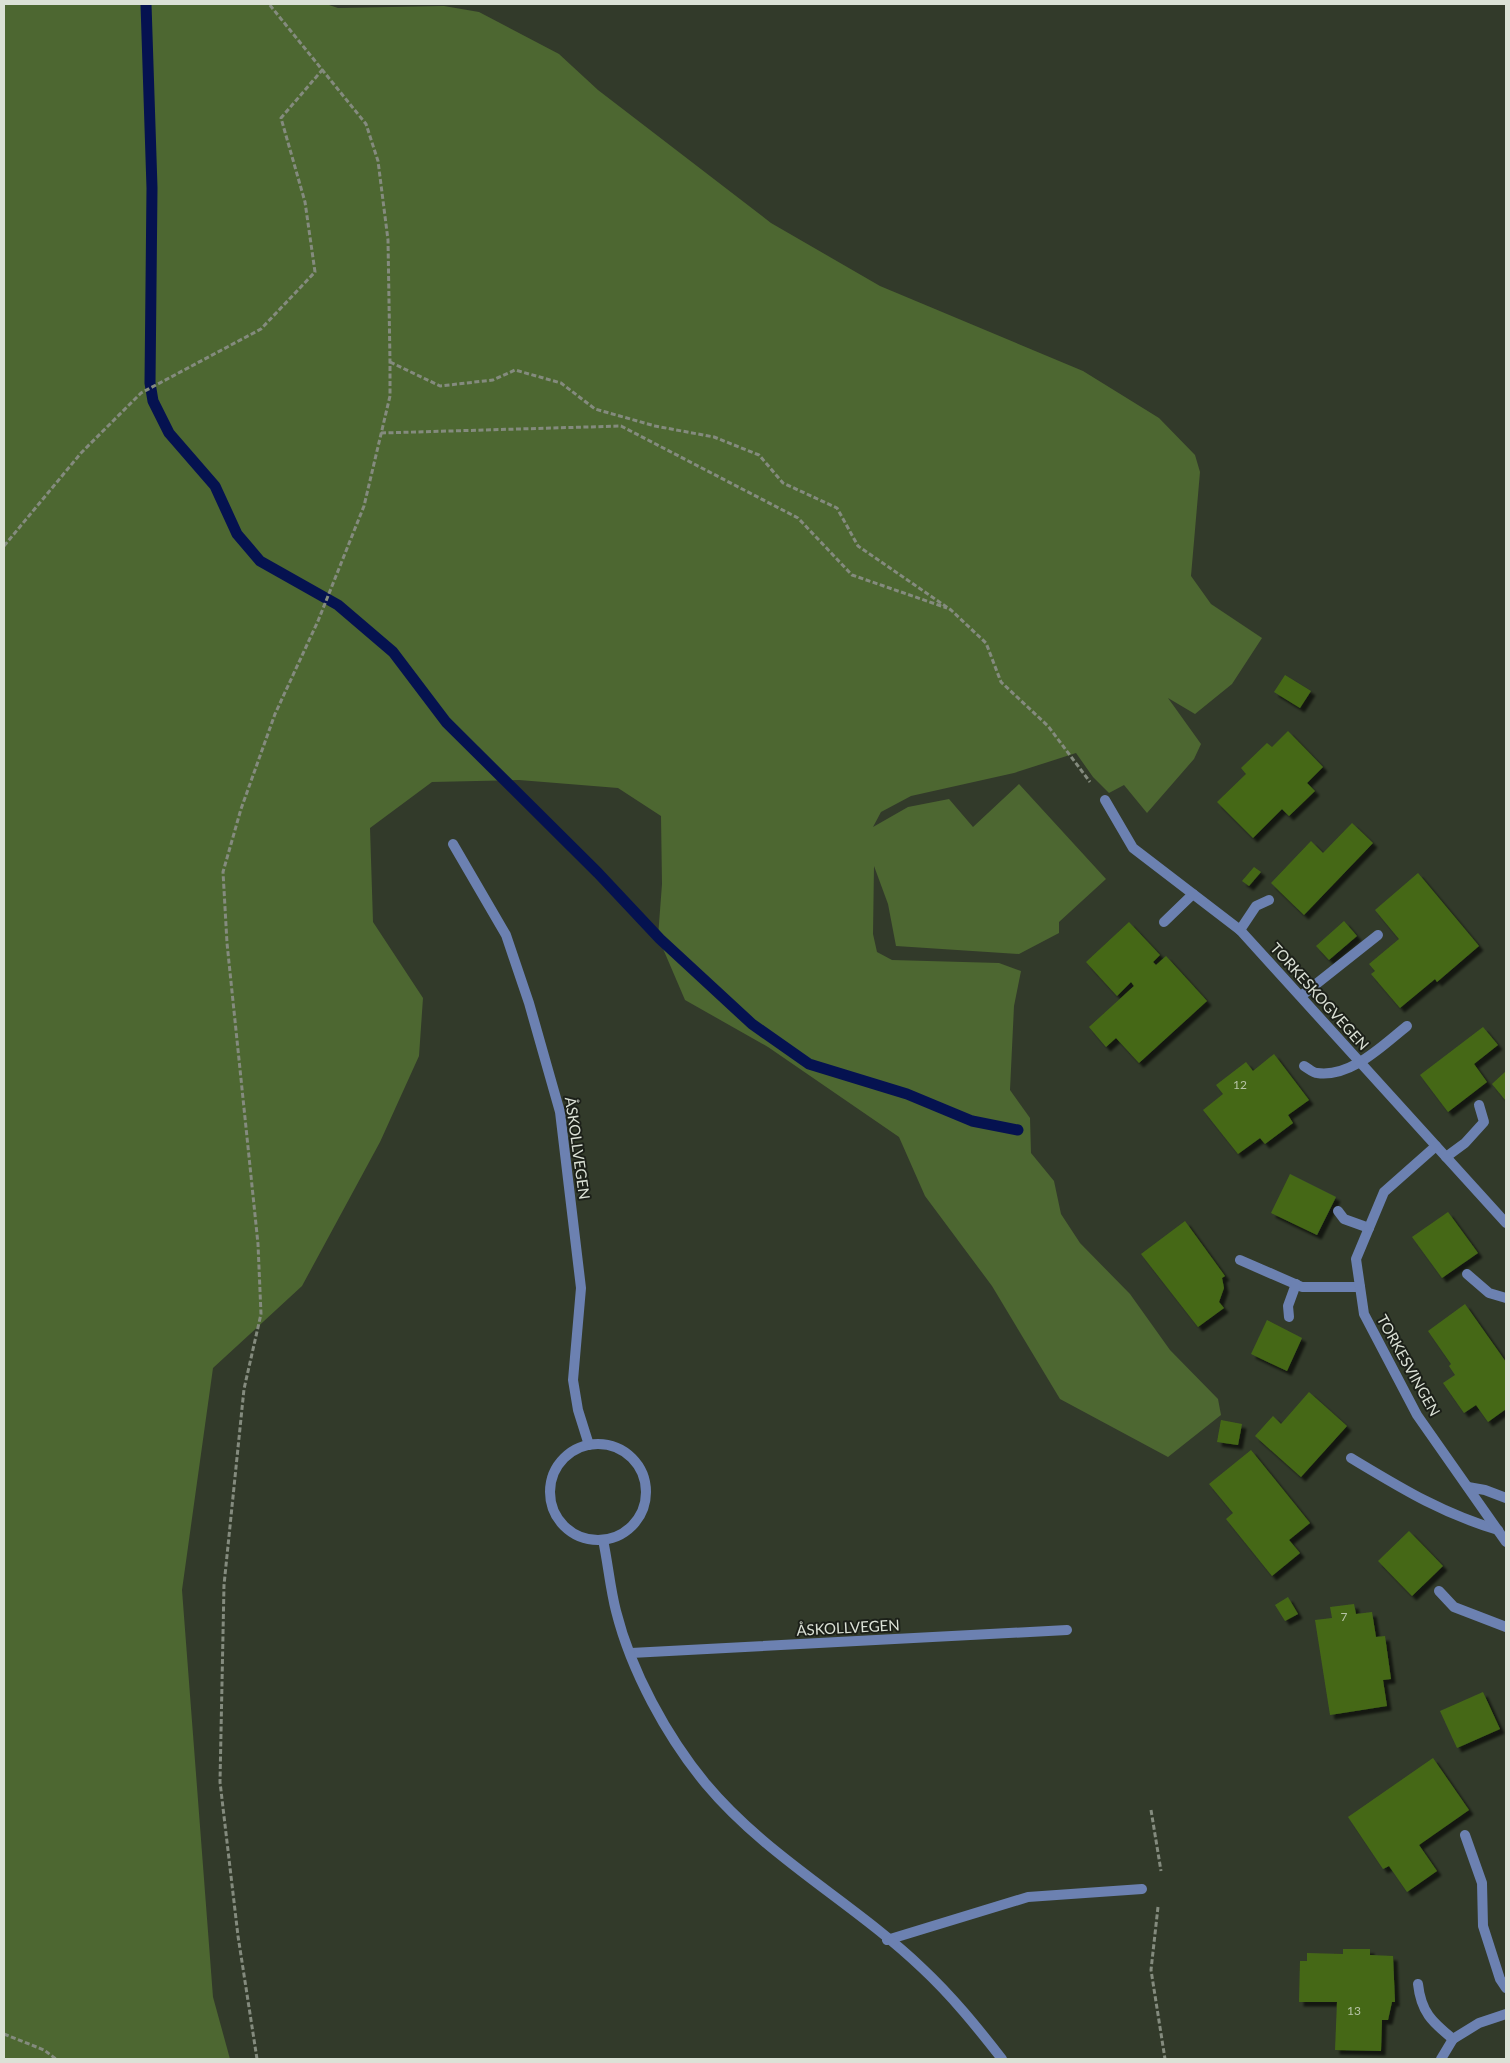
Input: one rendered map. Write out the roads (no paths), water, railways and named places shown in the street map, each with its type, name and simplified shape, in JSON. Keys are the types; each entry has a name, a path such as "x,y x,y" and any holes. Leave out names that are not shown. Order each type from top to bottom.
{"street":[{"name":"TORKESKOGVEGEN","path":"1105,800 1133,848 1240,930 1506,1222"},
{"name":"ÅSKOLLVEGEN","path":"453,844 506,935 529,1003 560,1112 581,1288 573,1380 578,1410 589,1445"},
{"path":"1164,922 1193,894"},
{"path":"1240,930 1256,906 1269,900"},
{"path":"1302,996 1378,935"},
{"path":"1304,1066 1317,1073 1340,1070 1361,1062 1406,1026"},
{"path":"1446,1157 1465,1143 1484,1122 1479,1105"},
{"name":"TORKESVINGEN","path":"1436,1146 1384,1192 1356,1259 1364,1314 1417,1415 1506,1542"},
{"path":"1338,1211 1344,1220 1369,1228"},
{"path":"1240,1260 1302,1287 1360,1287"},
{"path":"1467,1274 1489,1294 1506,1298"},
{"path":"1289,1317 1288,1306 1296,1284"},
{"path":"589,1445 608,1445 625,1452 638,1464 644,1478 646,1492 644,1507 638,1519 628,1530 613,1538 603,1540 580,1537 565,1528 555,1515 550,1498 551,1480 559,1464 572,1451 589,1445"},
{"path":"1351,1458 1402,1491 1430,1505 1467,1521 1498,1530"},
{"path":"1468,1488 1485,1490 1506,1498"},
{"path":"603,1540 616,1611 644,1685 673,1738 706,1784 746,1826 921,1967 966,2013 1002,2059"},
{"path":"1439,1591 1454,1607 1506,1627"},
{"name":"ÅSKOLLVEGEN","path":"632,1653 1067,1630"},
{"path":"1465,1835 1482,1883 1483,1926 1500,1979 1506,1988"},
{"path":"888,1940 1028,1897 1142,1889"},
{"path":"1418,1984 1420,2001 1432,2023 1453,2039"},
{"path":"1441,2059 1453,2039 1479,2023 1506,2014"}],"waterway":[{"path":"146,4 152,188 150,383 153,401 169,433 215,486 237,534 260,561 338,605 393,652 446,722 598,873 660,939 752,1024 809,1064 907,1094 972,1121 1018,1130"}]}
